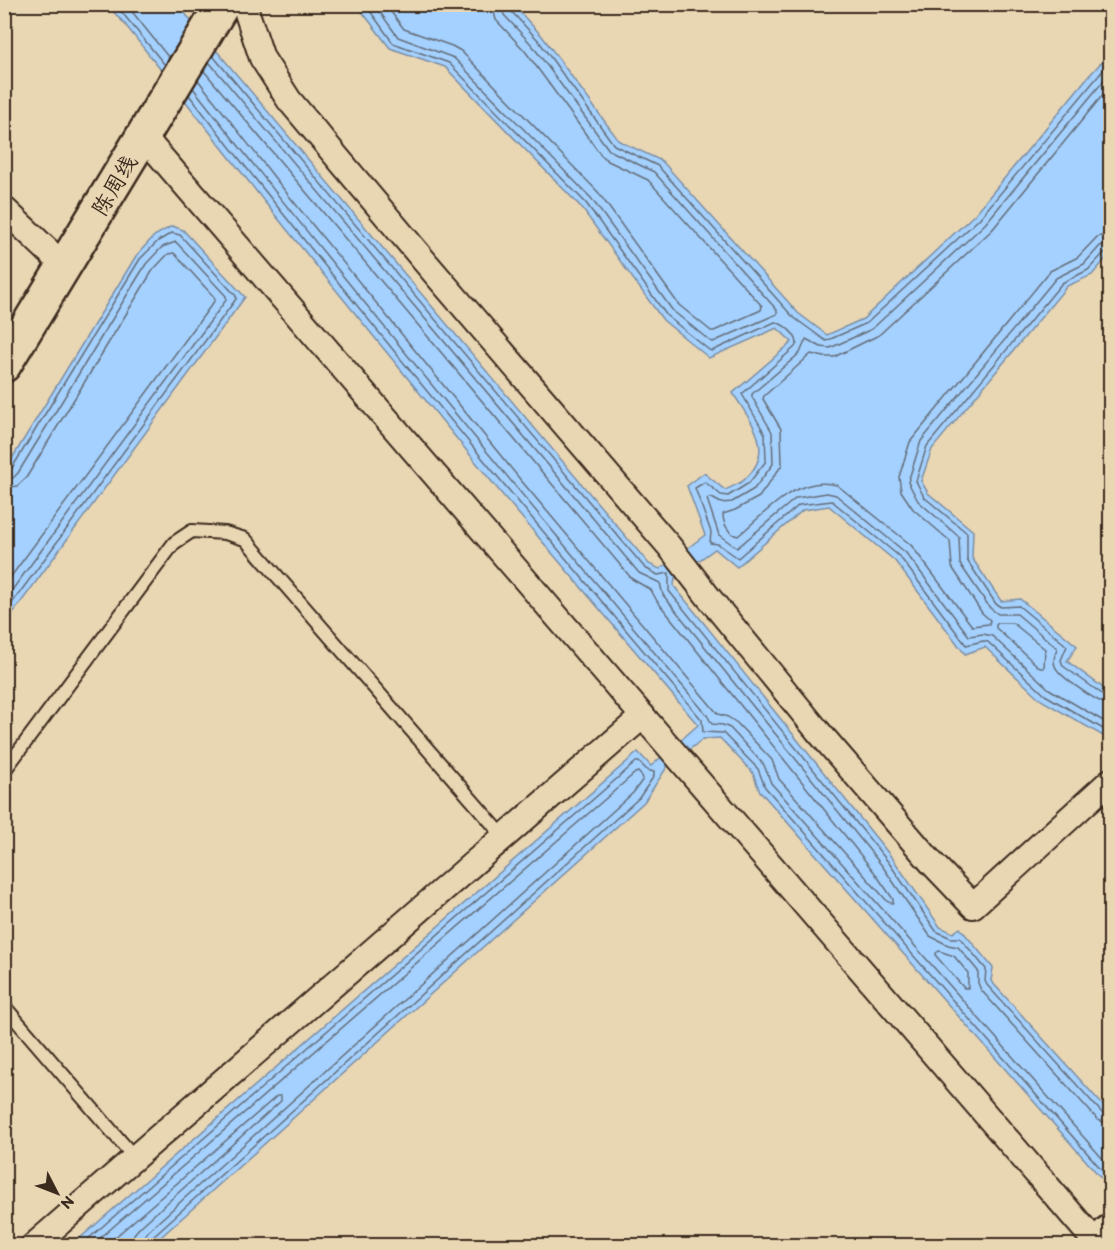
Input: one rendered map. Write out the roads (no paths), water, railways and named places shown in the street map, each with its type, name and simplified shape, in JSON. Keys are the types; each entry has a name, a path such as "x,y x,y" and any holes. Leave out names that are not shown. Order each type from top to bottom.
{"main road":[{"name":"陈周线","path":"4,365 219,12"}],"street":[{"path":"244,4 262,58 289,100 669,546 818,730 973,906 1110,782"},
{"path":"143,136 643,716 1101,1241"},
{"path":"4,209 64,266"},
{"path":"33,1245 643,716"}],"lane":[{"path":"4,771 174,543 192,531 225,533 245,539 504,837"},
{"path":"4,1006 134,1157"}],"water":[{"path":"107,5 178,5 649,564 660,569 705,535 687,486 704,473 725,490 743,481 754,468 759,457 760,446 753,425 733,393 792,342 777,328 709,358 663,320 581,207 445,67 390,48 357,5 513,5 542,36 619,141 662,161 798,313 827,335 863,319 975,214 1110,53 1110,254 1092,275 1067,286 932,449 921,481 928,493 973,531 972,558 1001,601 1020,599 1077,646 1067,661 1110,693 1110,740 1041,700 985,647 965,654 895,561 829,506 803,510 737,567 715,549 675,578 674,586 893,859 940,927 953,933 960,928 993,968 991,981 1110,1113 1110,1188 759,790 753,773 720,738 703,739 667,767 644,802 152,1245 71,1246 638,752 651,766 698,725 501,493 271,210 124,23"},
{"path":"172,226 183,230 245,297 5,624 5,470 136,256 154,236"}]}
